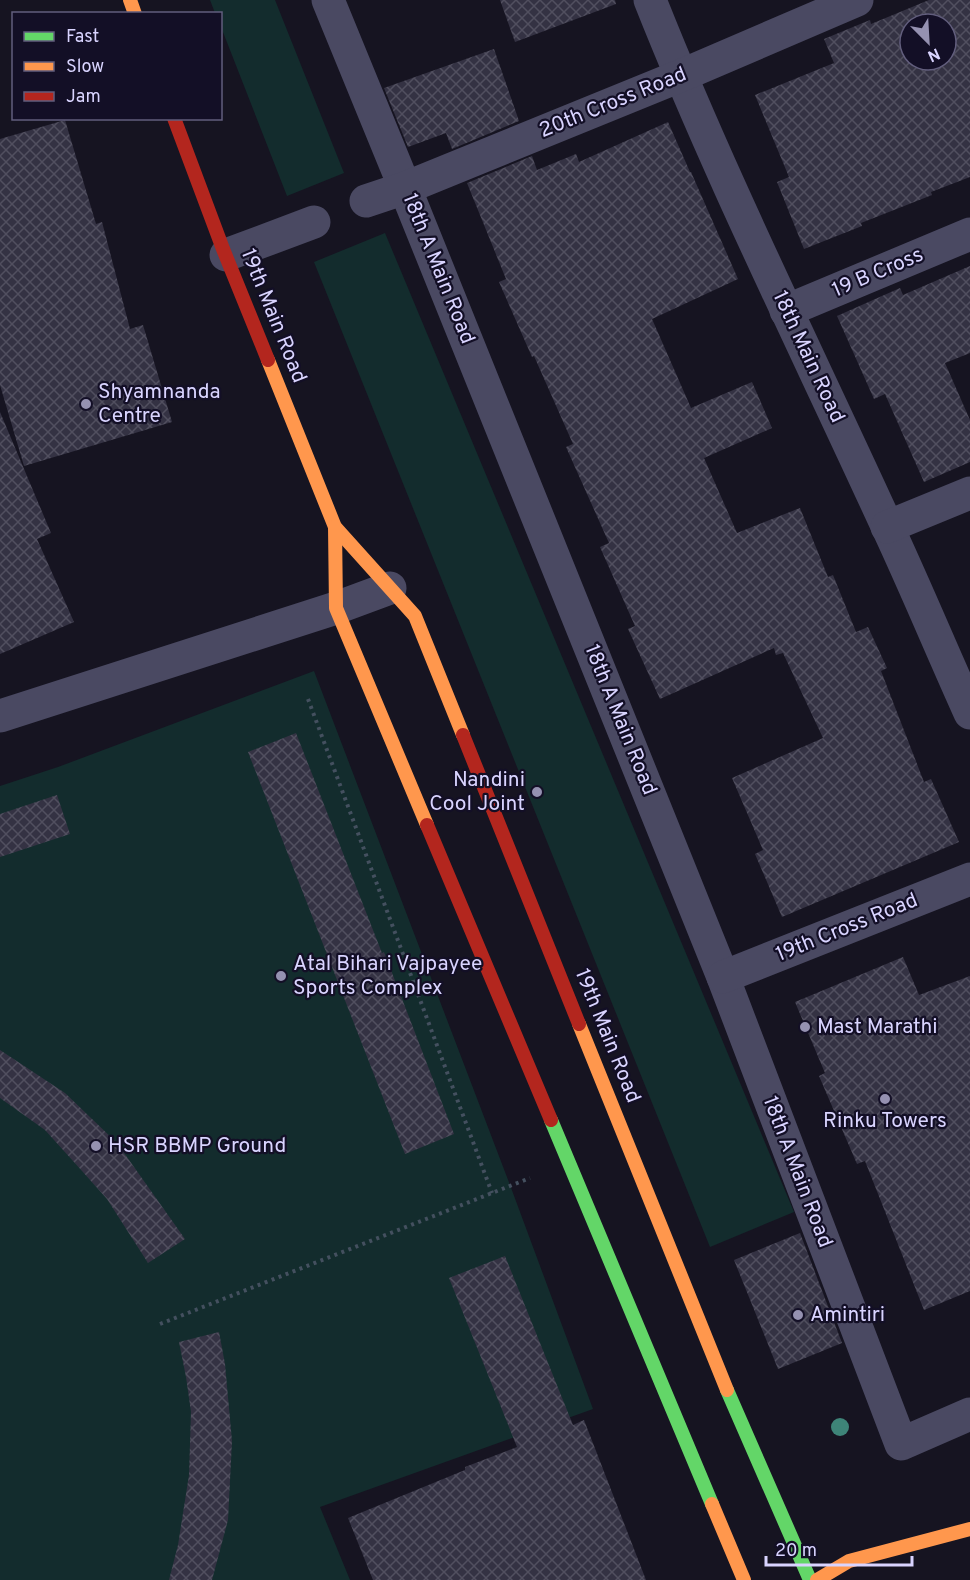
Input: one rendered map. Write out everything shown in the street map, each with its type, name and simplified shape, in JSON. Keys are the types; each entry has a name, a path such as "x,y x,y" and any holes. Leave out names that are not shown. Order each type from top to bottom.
{"main road":[{"name":"19th Main Road","path":"175,120 335,527 415,616 736,1414 810,1580"},
{"name":"19th Main Road","path":"335,527 336,608 744,1580"},
{"path":"818,1580 849,1561 970,1529"}],"street":[{"name":"18th A Main Road","path":"328,0 723,977 901,1444 970,1414"},
{"name":"18th Main Road","path":"650,0 680,76 786,311 887,526 970,713"},
{"name":"20th Cross Road","path":"366,201 405,188 680,76 857,0"},
{"path":"226,255 314,222"},
{"name":"19 B Cross","path":"786,311 970,234"},
{"path":"887,526 970,493"},
{"path":"0,716 336,608 390,588"},
{"name":"19th Cross Road","path":"723,977 970,879"}],"path":[{"path":"308,699 492,1193"},
{"path":"160,1324 570,1163"}],"green space":[{"path":"210,0 275,0 344,173 287,196 222,30 222,12 215,12"},
{"path":"385,233 794,1212 710,1247 314,262"},
{"path":"314,671 593,1409 320,1507 350,1580 0,1580 0,786 58,767"}],"building":[{"path":"500,0 615,0 616,4 515,42"},
{"path":"929,0 970,0 970,177 931,192 932,195 861,223 862,226 804,249 777,182 789,177 755,95 834,63 824,39 870,20 871,24 898,13 898,72 958,72 958,12 900,12"},
{"path":"494,49 519,121 452,149 446,133 408,147 384,88"},
{"path":"65,120 96,224 102,222 130,329 143,325 172,422 24,466 0,385 0,139"},
{"path":"668,122 738,279 652,319 691,408 752,382 772,428 704,458 737,533 800,508 828,577 833,575 856,632 868,627 887,668 881,671 924,782 931,779 959,842 782,917 755,854 763,850 732,778 823,738 783,653 776,655 774,648 660,699 628,629 635,626 600,547 609,543 566,447 573,444 499,282 506,279 467,183 532,156 537,170 576,154 579,162"},
{"path":"970,266 970,353 945,363 970,420 970,462 924,482 885,394 874,399 837,316 900,288 903,295"},
{"path":"0,412 51,533 37,539 74,622 0,654"},
{"path":"296,733 454,1134 405,1154 248,752"},
{"path":"57,795 70,834 0,857 0,814"},
{"path":"903,957 919,995 970,976 970,1291 924,1310 865,1161 857,1164 819,1076 825,1073 795,1002"},
{"path":"0,1050 65,1093 117,1143 185,1239 148,1263 107,1199 82,1171 45,1130 0,1098"},
{"path":"800,1233 842,1343 778,1369 734,1260"},
{"path":"505,1256 573,1425 584,1420 646,1580 373,1580 348,1518 517,1447 449,1278"},
{"path":"219,1332 225,1364 232,1441 228,1520 212,1580 169,1580 178,1545 189,1475 191,1412 179,1342"}],"traffic: fast":[{"path":"551,1120 712,1504"},
{"path":"727,1390 810,1580"}],"traffic: slow":[{"path":"130,0 134,12"},
{"path":"268,360 335,527 415,616 463,735"},
{"path":"335,527 336,608 427,825"},
{"path":"579,1024 727,1390"},
{"path":"712,1504 744,1580"},
{"path":"817,1580 849,1561 970,1529"}],"traffic: jam":[{"path":"175,120 268,360"},
{"path":"463,735 579,1024"},
{"path":"427,825 551,1120"}],"place":[{"name":"Shyamnanda Centre","path":"86,404"},
{"name":"Nandini Cool Joint","path":"537,792"},
{"name":"Atal Bihari Vajpayee Sports Complex","path":"281,976"},
{"name":"Mast Marathi","path":"805,1027"},
{"name":"Rinku Towers","path":"885,1099"},
{"name":"HSR BBMP Ground","path":"96,1146"},
{"name":"Amintiri","path":"798,1315"}]}
